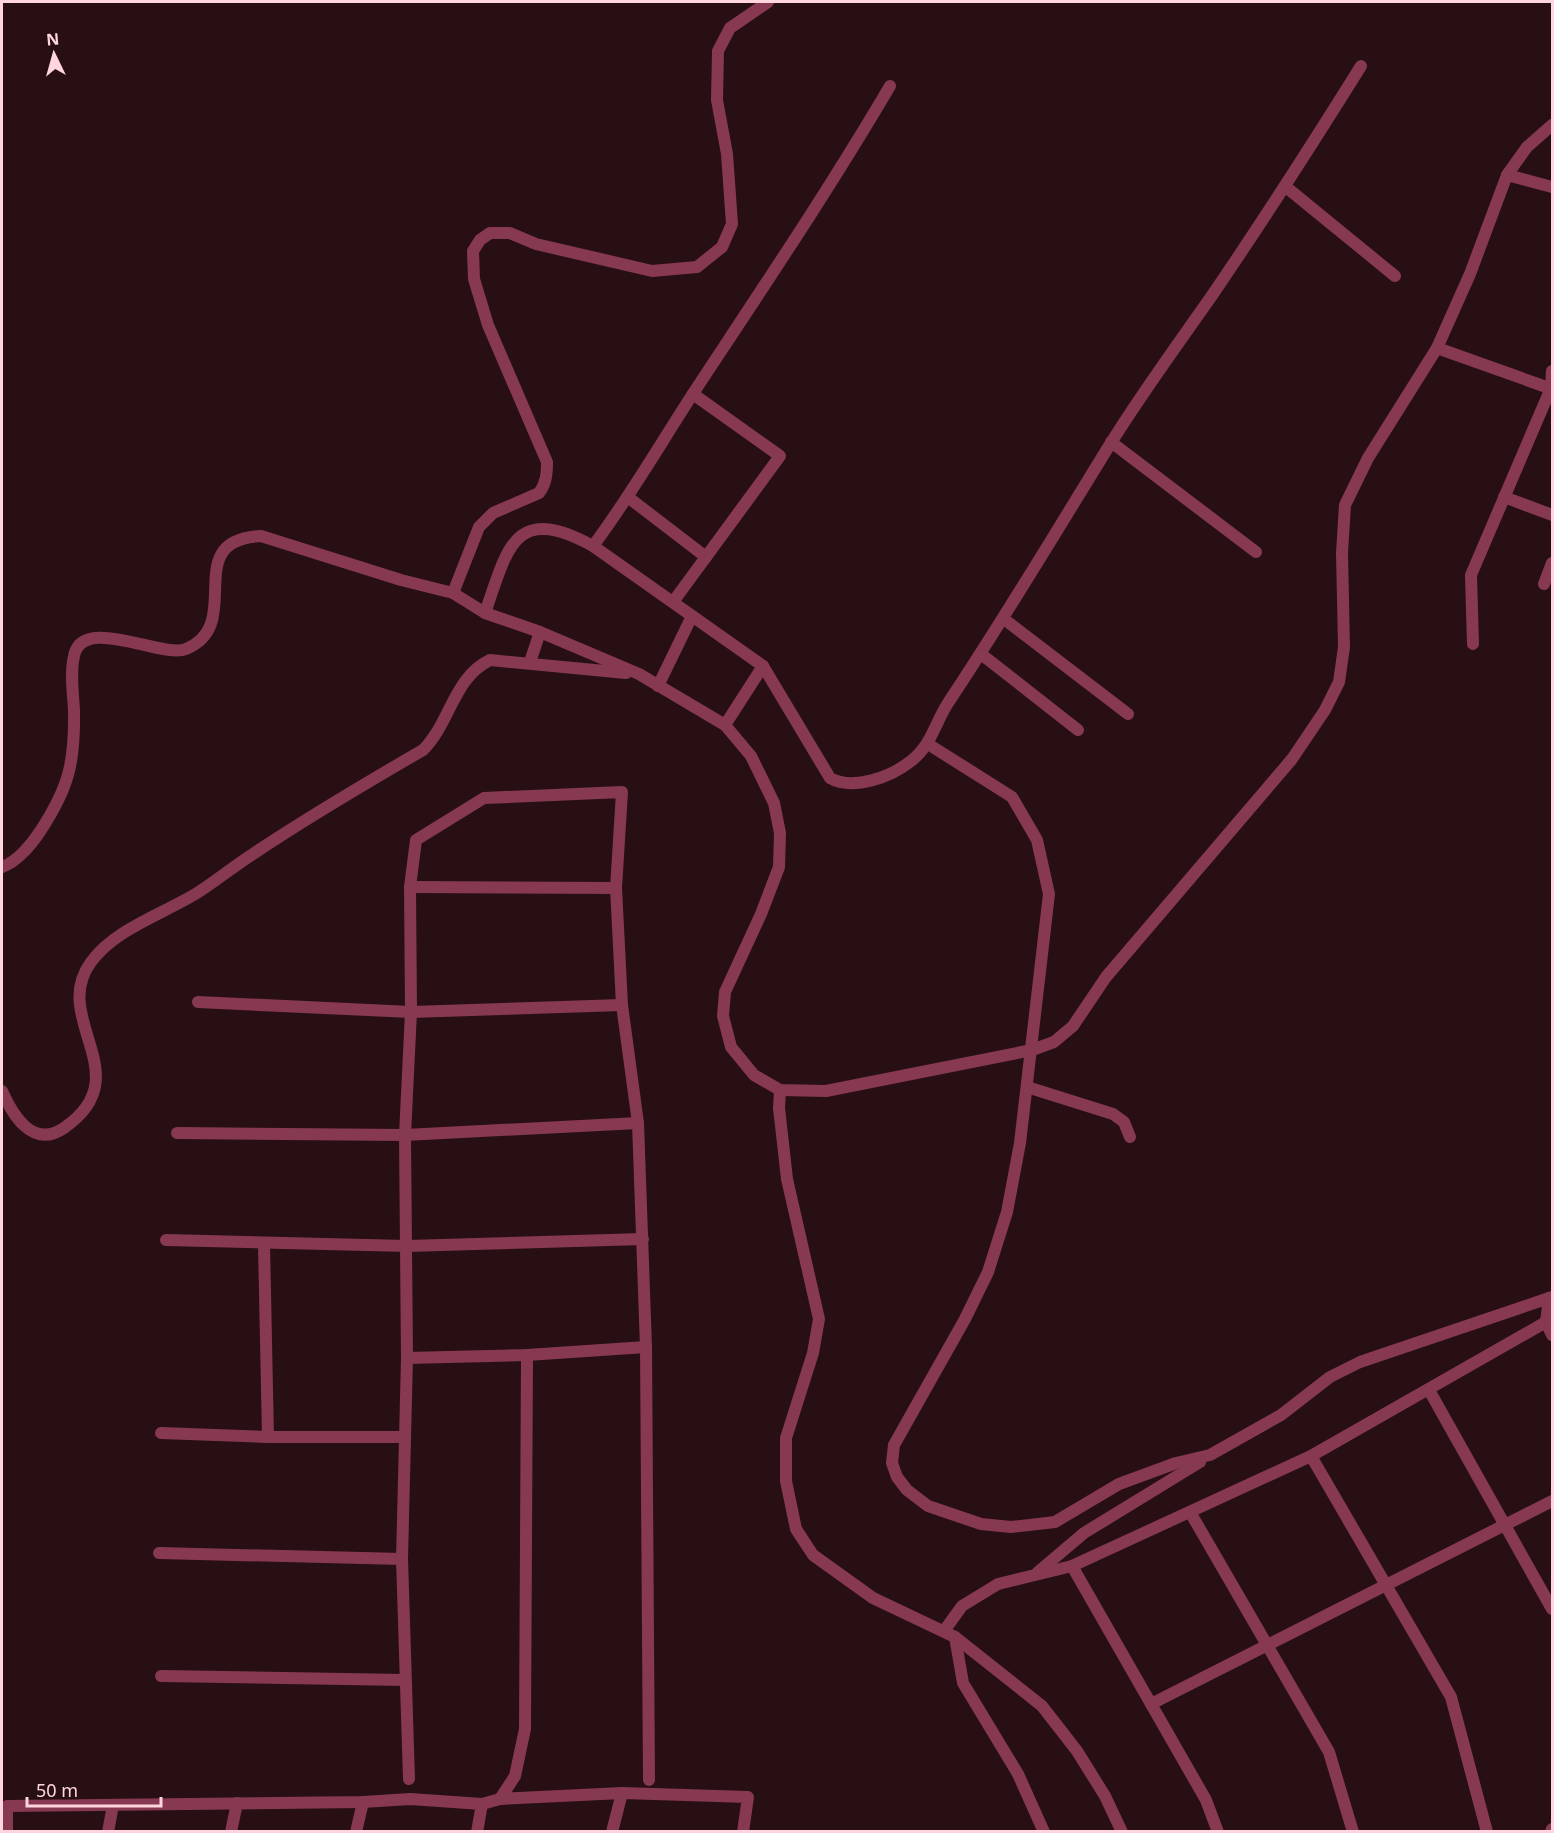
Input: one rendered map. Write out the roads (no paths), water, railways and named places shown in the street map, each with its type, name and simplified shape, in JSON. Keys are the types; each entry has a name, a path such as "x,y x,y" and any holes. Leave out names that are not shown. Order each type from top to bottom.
{"street":[{"path":"453,594 479,527 494,513 539,493 544,487 547,471 547,462 488,325 474,279 473,250 490,232 510,233 536,244 652,272 697,267 722,247 732,224 727,154 717,100 718,51 730,28 768,2"},
{"path":"485,612 514,540 539,528 551,527 567,532 593,546 763,666 830,778 839,783 853,785 884,775 910,762 928,744 945,708 1004,619 1111,442 1286,186 1361,66"},
{"path":"593,546 629,498 693,394 840,171 890,86"},
{"path":"2,867 15,859 37,836 61,800 70,775 74,722 72,671 74,653 79,645 87,640 108,637 174,652 196,644 211,628 216,604 213,578 218,557 229,545 244,537 261,536 355,567 453,594 485,612 540,632 639,674 725,725 751,756 774,803 780,833 779,867 761,914 725,992 723,1016 731,1047 754,1075 780,1090 826,1090 1032,1050 1054,1042 1073,1026 1106,977 1292,759 1325,710 1339,682 1344,647 1342,554 1345,505 1368,458 1437,348 1470,274 1507,175 1527,147 1552,125"},
{"path":"1507,175 1552,187"},
{"path":"1286,186 1395,276"},
{"path":"1437,348 1552,388"},
{"path":"1473,644 1471,575 1552,388 1552,371"},
{"path":"673,602 780,456 693,394"},
{"path":"1111,442 1256,552"},
{"path":"1504,497 1552,515"},
{"path":"629,498 706,556"},
{"path":"1544,584 1552,563"},
{"path":"658,686 692,616"},
{"path":"1004,619 1128,714"},
{"path":"530,662 540,632"},
{"path":"981,654 1078,730"},
{"path":"2,1091 21,1126 35,1134 51,1134 64,1128 83,1110 95,1094 98,1073 82,1020 80,997 90,964 108,945 198,892 252,855 423,750 436,734 466,677 476,667 490,660 639,674"},
{"path":"725,725 763,666"},
{"path":"928,744 1012,797 1036,840 1049,894 1020,1143 996,1248 965,1319 894,1445 892,1463 897,1477 907,1490 928,1506 981,1524 1011,1527 1055,1522 1119,1484 1176,1463 1210,1455"},
{"path":"409,1779 402,1559 407,1358 405,1135 411,1012 410,887 416,840 484,798 622,792 616,888 622,1005 638,1123 646,1347 649,1780"},
{"path":"410,887 616,888"},
{"path":"198,1002 411,1012 622,1005"},
{"path":"1027,1087 1113,1114 1124,1122 1130,1137"},
{"path":"780,1090 779,1108 787,1179 819,1319 813,1353 786,1438 786,1481 796,1529 813,1554 873,1598 949,1634 1042,1706 1083,1760 1105,1796 1122,1832"},
{"path":"177,1133 405,1135 638,1123"},
{"path":"166,1240 264,1245 407,1246 643,1239"},
{"path":"264,1245 268,1437"},
{"path":"1038,1572 1092,1528 1210,1455 1281,1415 1330,1377 1360,1362 1551,1298"},
{"path":"1551,1298 1546,1322 1552,1335"},
{"path":"1044,1832 1018,1774 963,1683 949,1634 962,1606 998,1584 1038,1572 1072,1566 1311,1456 1546,1322"},
{"path":"407,1358 527,1355 646,1347"},
{"path":"500,1799 515,1776 525,1729 527,1355"},
{"path":"1429,1390 1552,1609"},
{"path":"161,1433 268,1437 404,1437"},
{"path":"1311,1456 1451,1697 1486,1832"},
{"path":"1151,1704 1552,1501"},
{"path":"1190,1512 1329,1752 1353,1832"},
{"path":"159,1553 402,1559"},
{"path":"1072,1566 1206,1800 1218,1832"},
{"path":"162,1676 405,1680"},
{"path":"612,1832 622,1793"},
{"path":"7,1832 8,1806 363,1802 410,1799 482,1804 500,1799 622,1793 748,1797 744,1832"},
{"path":"357,1832 363,1802"},
{"path":"231,1832 237,1803"},
{"path":"477,1832 482,1804"},
{"path":"108,1832 114,1805"}]}
